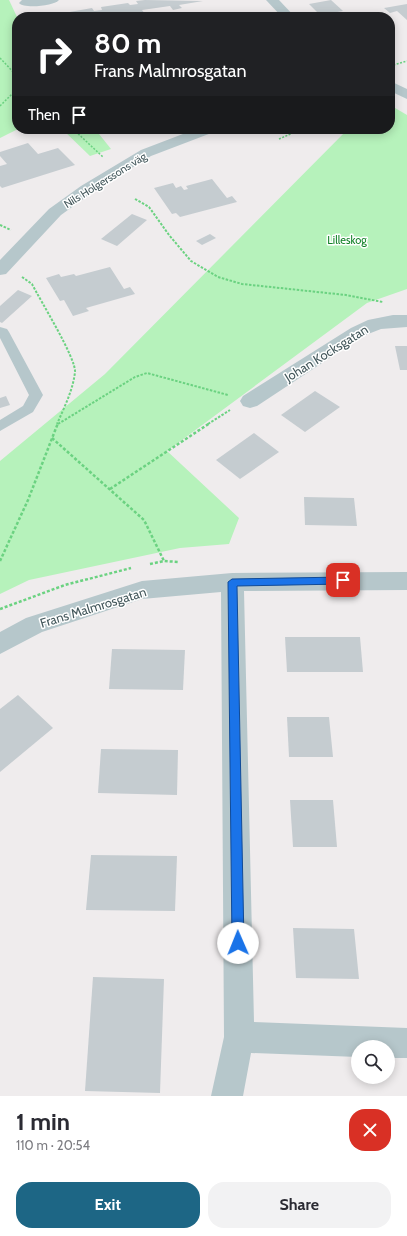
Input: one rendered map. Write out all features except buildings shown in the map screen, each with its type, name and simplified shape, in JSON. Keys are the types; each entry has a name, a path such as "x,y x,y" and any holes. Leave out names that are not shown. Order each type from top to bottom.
{"street":[{"path":"25,3 53,0"},
{"path":"272,0 284,12"},
{"path":"395,88 407,95"},
{"name":"Nils Holgerssons väg","path":"0,270 54,212 117,170 146,153 196,134"},
{"name":"Johan Kocksgatan","path":"250,401 371,324 391,320 407,321"},
{"name":"Frans Malmrosgatan","path":"0,644 34,624 142,590 232,582 407,580"},
{"path":"227,1096 239,1037 232,582"},
{"path":"239,1037 407,1043"}],"lane":[{"path":"0,331 4,332 36,395 28,409 0,426"}],"path":[{"path":"0,58 12,71"},
{"path":"395,65 407,61"},
{"path":"0,106 12,94"},
{"path":"78,134 117,170"},
{"path":"279,139 290,134"},
{"path":"135,199 149,207 169,235 191,261 218,278 242,284 338,294 388,303"},
{"path":"57,425 135,377 147,373 250,401"},
{"path":"110,488 226,411 250,401"},
{"path":"52,438 110,488 144,520 164,562"}],"green space":[{"path":"0,0 9,0 15,12 12,12 12,132 0,138"},
{"name":"Lilleskog","path":"395,108 407,115 407,289 367,303 167,451 239,518 229,544 180,548 29,580 0,594 0,461 105,374 343,134 395,134"},
{"path":"67,134 99,134 111,149 90,156"}],"route":[{"path":"238,943 232,582 343,580"}]}
